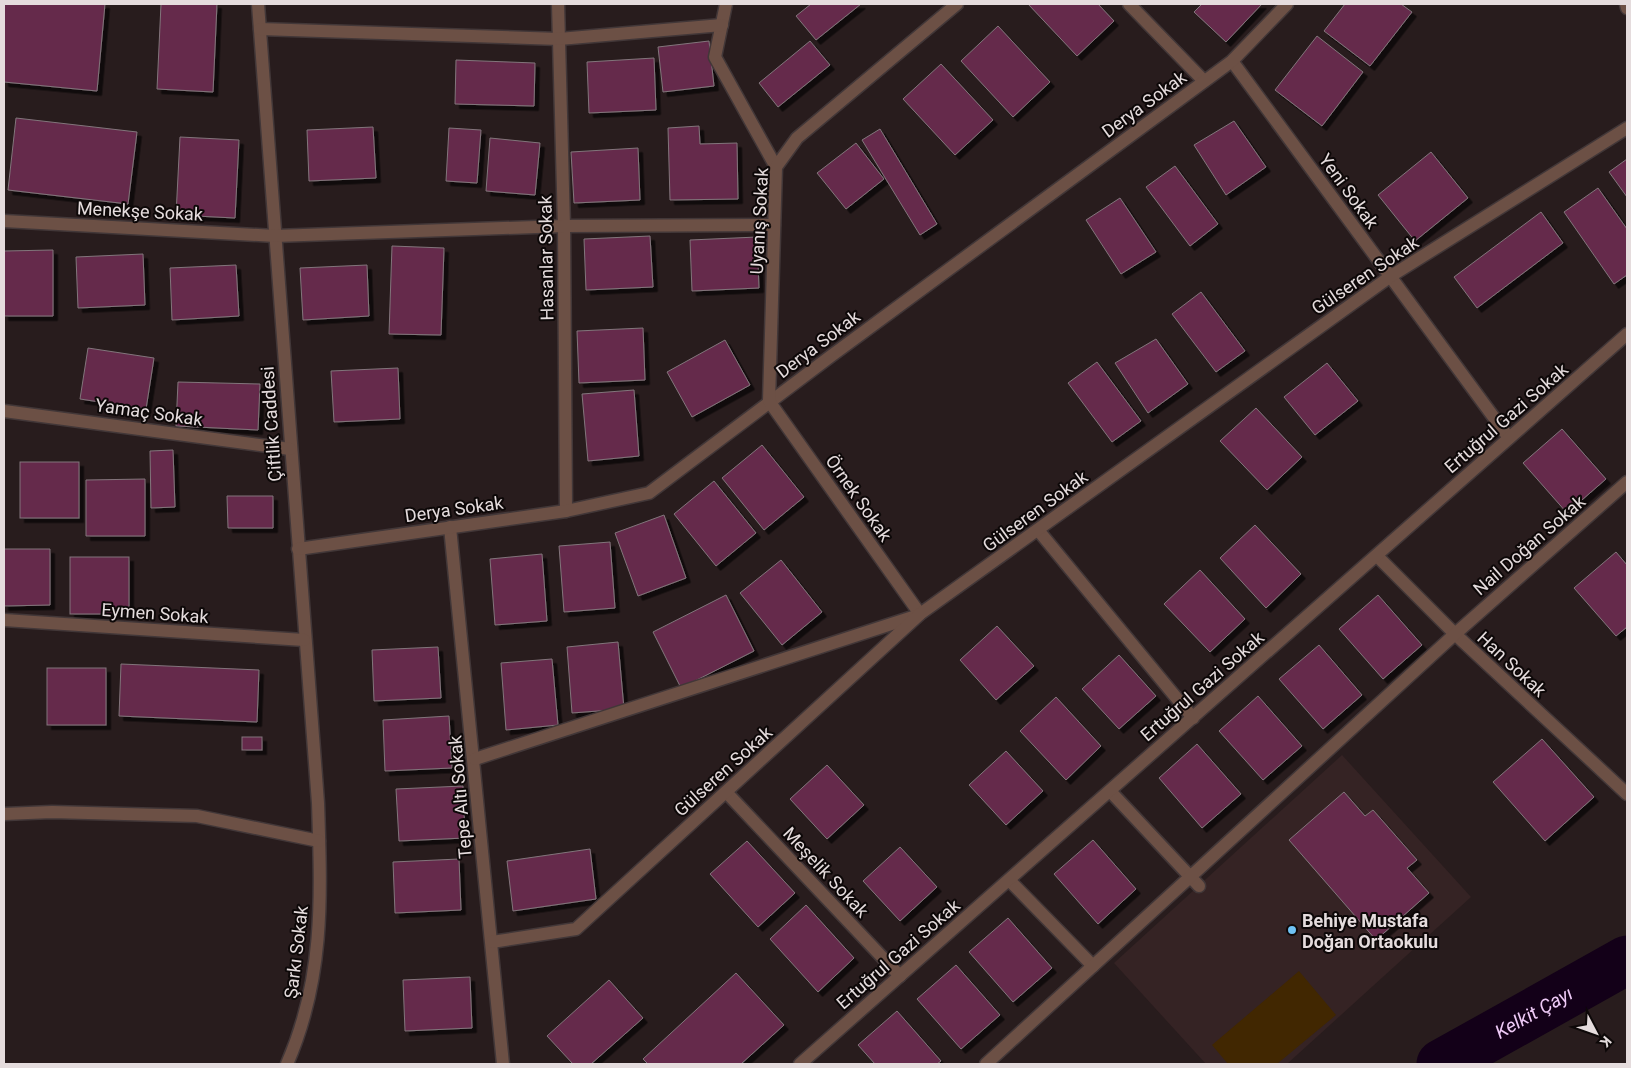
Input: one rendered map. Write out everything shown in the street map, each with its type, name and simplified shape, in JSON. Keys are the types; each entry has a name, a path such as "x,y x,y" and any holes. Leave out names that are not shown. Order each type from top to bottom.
{"street":[{"name":"Çiftlik Caddesi","path":"258,4 319,841"},
{"name":"Hasanlar Sokak","path":"558,4 564,226 566,511"},
{"path":"726,4 715,57 776,166"},
{"name":"Uyanış Sokak","path":"769,402 776,166 797,138 957,4"},
{"path":"1129,4 1204,81"},
{"name":"Derya Sokak","path":"298,549 566,511 649,493 769,402 1232,60 1287,4"},
{"path":"1626,4 1627,8"},
{"path":"260,29 559,39 722,25"},
{"name":"Yeni Sokak","path":"1232,60 1509,438"},
{"name":"Gülseren Sokak","path":"492,942 576,929 920,614 1391,276 1627,128"},
{"name":"Menekşe Sokak","path":"4,221 275,236 564,226 774,225"},
{"name":"Ertuğrul Gazi Sokak","path":"800,1064 1627,334"},
{"name":"Örnek Sokak","path":"769,402 920,614"},
{"name":"Yamaç Sokak","path":"4,411 290,449"},
{"name":"Nail Doğan Sokak","path":"986,1064 1093,966 1194,881 1455,634 1627,482"},
{"name":"Tepe Altı Sokak","path":"450,527 475,759 503,1064"},
{"path":"1038,530 1193,718"},
{"name":"Han Sokak","path":"1376,556 1455,634 1627,794"},
{"path":"475,759 920,614"},
{"name":"Eymen Sokak","path":"4,620 304,640"},
{"path":"1110,791 1194,881"},
{"name":"Meşelik Sokak","path":"726,792 900,976"},
{"path":"4,814 52,812 197,816 319,841"},
{"name":"Şarkı Sokak","path":"287,1064 301,1031 312,986 319,935 321,885 319,841"},
{"path":"1009,880 1093,966"}],"shaded area":[{"name":"Behiye Mustafa Doğan Ortaokulu","path":"1342,755 1471,897 1287,1064 1206,1064 1114,963"},
{"path":"1299,971 1336,1015 1277,1064 1228,1064 1212,1045"}],"building":[{"path":"4,4 105,4 97,91 4,82"},
{"path":"161,4 217,4 213,92 157,89"},
{"path":"811,4 861,4 816,40 796,16"},
{"path":"1028,4 1098,4 1114,21 1077,56"},
{"path":"1202,4 1262,4 1226,42 1194,12"},
{"path":"1345,4 1401,4 1412,12 1370,66 1324,31"},
{"path":"998,26 1050,82 1013,117 961,61"},
{"path":"1317,36 1363,72 1322,126 1275,90"},
{"path":"709,41 714,86 663,92 658,47"},
{"path":"810,41 830,65 778,107 759,83"},
{"path":"654,58 656,110 589,113 587,62"},
{"path":"456,60 535,63 534,106 455,104"},
{"path":"941,64 993,120 955,155 903,99"},
{"path":"16,118 137,132 128,204 8,190"},
{"path":"1234,121 1266,167 1226,195 1194,145"},
{"path":"699,126 700,144 737,143 738,199 670,200 668,128"},
{"path":"373,127 376,178 309,181 307,130"},
{"path":"449,128 481,130 477,183 446,181"},
{"path":"880,129 937,224 920,235 862,140"},
{"path":"180,137 239,140 235,218 176,215"},
{"path":"490,138 540,143 535,195 486,191"},
{"path":"856,143 884,179 846,209 817,173"},
{"path":"638,148 640,200 574,203 571,152"},
{"path":"1431,152 1468,198 1415,241 1378,195"},
{"path":"1627,159 1627,197 1609,172"},
{"path":"1175,166 1218,224 1190,246 1146,187"},
{"path":"1598,188 1627,229 1627,275 1614,284 1564,212"},
{"path":"1120,198 1156,252 1121,274 1086,220"},
{"path":"1541,212 1563,243 1477,308 1454,277"},
{"path":"650,236 653,287 586,290 584,239"},
{"path":"757,237 759,288 692,291 690,240"},
{"path":"392,246 444,248 441,335 389,334"},
{"path":"53,250 53,316 4,316 4,251"},
{"path":"143,254 145,305 78,308 76,257"},
{"path":"236,265 239,316 172,320 170,268"},
{"path":"367,265 369,316 303,320 300,268"},
{"path":"1201,292 1245,351 1216,372 1172,314"},
{"path":"643,328 645,380 579,383 577,331"},
{"path":"1156,339 1188,384 1148,413 1115,363"},
{"path":"725,340 750,385 692,417 667,372"},
{"path":"88,348 154,358 146,409 80,399"},
{"path":"1097,362 1141,421 1112,442 1068,383"},
{"path":"1327,363 1358,401 1315,435 1284,397"},
{"path":"398,368 400,419 334,422 331,371"},
{"path":"178,382 260,384 258,430 176,426"},
{"path":"634,390 639,456 588,461 582,394"},
{"path":"1256,408 1302,457 1267,490 1220,441"},
{"path":"1562,429 1606,479 1567,513 1523,463"},
{"path":"762,445 804,497 764,530 722,478"},
{"path":"173,450 175,507 151,508 150,451"},
{"path":"20,462 79,462 79,518 20,518"},
{"path":"145,479 145,536 86,536 86,480"},
{"path":"714,481 756,533 716,566 674,514"},
{"path":"227,496 273,496 273,528 228,528"},
{"path":"664,515 686,578 638,596 615,533"},
{"path":"1255,525 1301,574 1266,608 1220,558"},
{"path":"610,542 615,608 564,612 559,546"},
{"path":"4,549 50,549 50,605 4,606"},
{"path":"1616,552 1627,565 1627,627 1616,636 1574,588"},
{"path":"542,554 547,621 495,625 490,559"},
{"path":"70,557 129,557 129,614 70,614"},
{"path":"781,560 822,612 782,645 740,593"},
{"path":"1200,570 1245,619 1210,652 1164,604"},
{"path":"726,595 754,651 681,688 653,632"},
{"path":"1378,595 1422,645 1383,679 1339,629"},
{"path":"997,626 1034,666 996,700 960,660"},
{"path":"618,642 624,709 572,713 567,647"},
{"path":"1319,645 1362,695 1323,729 1279,679"},
{"path":"438,647 441,698 374,701 372,650"},
{"path":"1119,655 1156,696 1119,729 1082,689"},
{"path":"552,659 558,725 506,730 501,663"},
{"path":"121,664 259,670 257,722 119,716"},
{"path":"47,668 106,668 106,725 47,725"},
{"path":"1258,696 1302,746 1263,780 1219,731"},
{"path":"1056,697 1101,746 1066,780 1020,731"},
{"path":"449,716 452,768 385,771 383,720"},
{"path":"242,737 262,737 262,750 242,750"},
{"path":"1542,739 1594,797 1545,841 1493,782"},
{"path":"1197,744 1241,794 1202,828 1159,778"},
{"path":"1006,751 1043,791 1006,825 969,785"},
{"path":"827,765 864,805 827,839 790,799"},
{"path":"463,786 465,838 399,841 396,789"},
{"name":"Behiye Mustafa Doğan Ortaokulu","path":"1344,792 1365,816 1373,810 1417,860 1407,868 1429,893 1376,940 1289,840"},
{"path":"1093,840 1136,889 1098,924 1054,874"},
{"path":"747,841 795,893 758,927 710,874"},
{"path":"900,847 937,887 900,921 863,881"},
{"path":"590,849 596,899 513,911 507,861"},
{"path":"459,859 461,910 395,913 393,862"},
{"path":"806,905 854,958 818,992 770,939"},
{"path":"1008,918 1052,968 1013,1002 969,952"},
{"path":"956,965 1000,1015 961,1049 917,999"},
{"path":"736,973 784,1025 741,1064 648,1064 643,1059"},
{"path":"470,977 472,1028 405,1031 403,980"},
{"path":"609,980 643,1018 591,1064 573,1064 547,1036"},
{"path":"897,1011 941,1061 937,1064 875,1064 858,1045"}],"waterway":[{"name":"Kelkit Çayı","path":"1441,1064 1627,960"}],"place":[{"name":"Behiye Mustafa Doğan Ortaokulu","path":"1292,930"}]}
